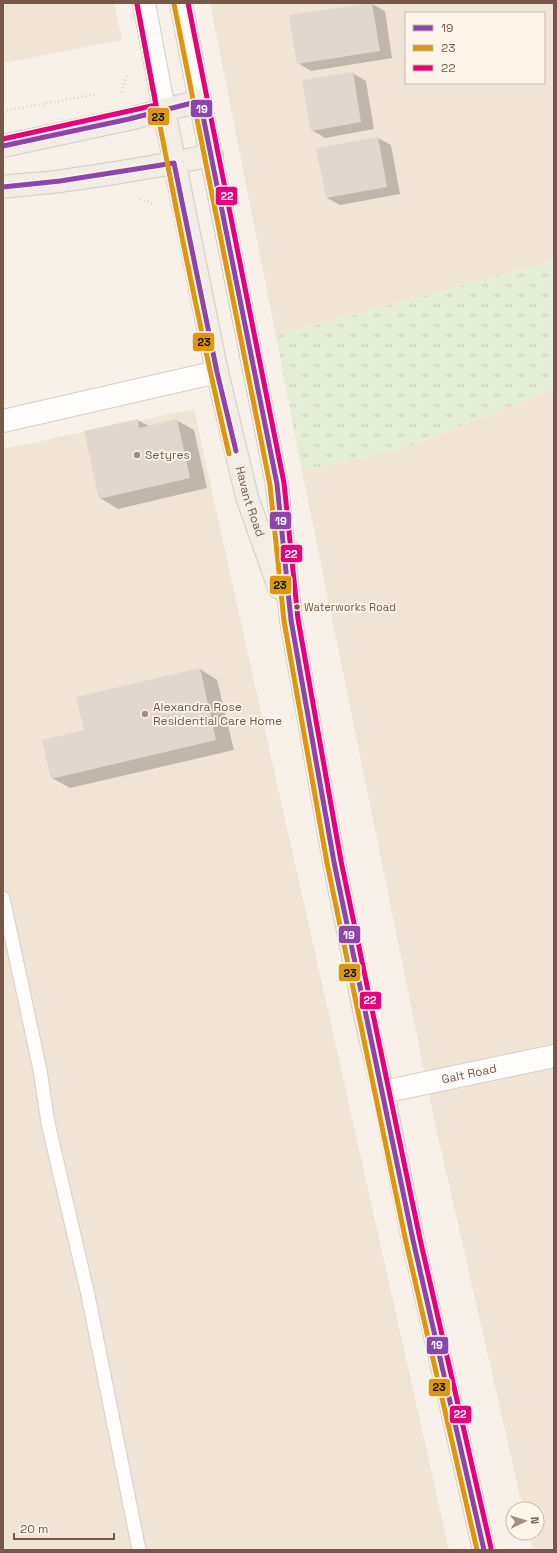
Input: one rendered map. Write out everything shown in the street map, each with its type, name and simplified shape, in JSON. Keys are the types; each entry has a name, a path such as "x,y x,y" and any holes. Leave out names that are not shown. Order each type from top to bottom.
{"main road":[{"path":"3,146 129,119 200,101"},
{"name":"Havant Road","path":"200,101 212,154 277,484 290,620 334,862 366,1020 383,1092 412,1240 484,1550"},
{"name":"Havant Road","path":"164,110 217,372 247,497 290,620"},
{"path":"3,187 60,181 174,163 212,154"}],"street":[{"name":"Havant Road","path":"144,3 164,110"},
{"name":"Havant Road","path":"181,3 200,101"},
{"path":"3,421 217,372"},
{"name":"Galt Road","path":"383,1092 554,1056"}],"lane":[{"path":"3,898 40,1070 48,1123 88,1295 139,1550"}],"path":[{"path":"115,91 122,90"},
{"path":"3,111 100,94"}],"shaded area":[{"path":"3,3 114,3 122,40 3,63"},
{"path":"210,3 554,3 554,261 276,336"},
{"path":"554,389 554,1550 533,1550 531,1541 545,1541 545,1501 521,1501 434,1119 302,471 407,447"},
{"path":"194,409 449,1550 3,1550 3,449"}],"green space":[{"path":"554,261 554,389 407,447 302,471 276,336"}],"building":[{"path":"372,3 380,51 297,64 289,15"},
{"path":"353,72 361,122 311,131 302,80"},
{"path":"378,137 387,187 326,198 316,148"},
{"name":"Setyres","path":"138,419 139,428 177,419 190,478 99,499 84,431"},
{"name":"Alexandra Rose Residential Care Home","path":"200,668 216,740 51,779 42,740 84,730 76,697"}],"transit line":[{"name":"22","path":"188,3 284,483 298,619 341,861 420,1239 491,1548"},
{"name":"23","path":"137,4 180,230 229,454"},
{"name":"22","path":"3,139 156,105 137,4"},
{"name":"23","path":"174,4 270,485 284,621 327,863 406,1242 477,1550"},
{"name":"19","path":"3,146 129,119 200,101 277,484 291,620 334,862 413,1240 484,1550"},
{"name":"19","path":"3,187 60,181 174,163 217,372 236,451"}],"place":[{"name":"Setyres","path":"137,455"},
{"name":"Waterworks Road","path":"297,607"},
{"name":"Alexandra Rose Residential Care Home","path":"145,714"}]}
